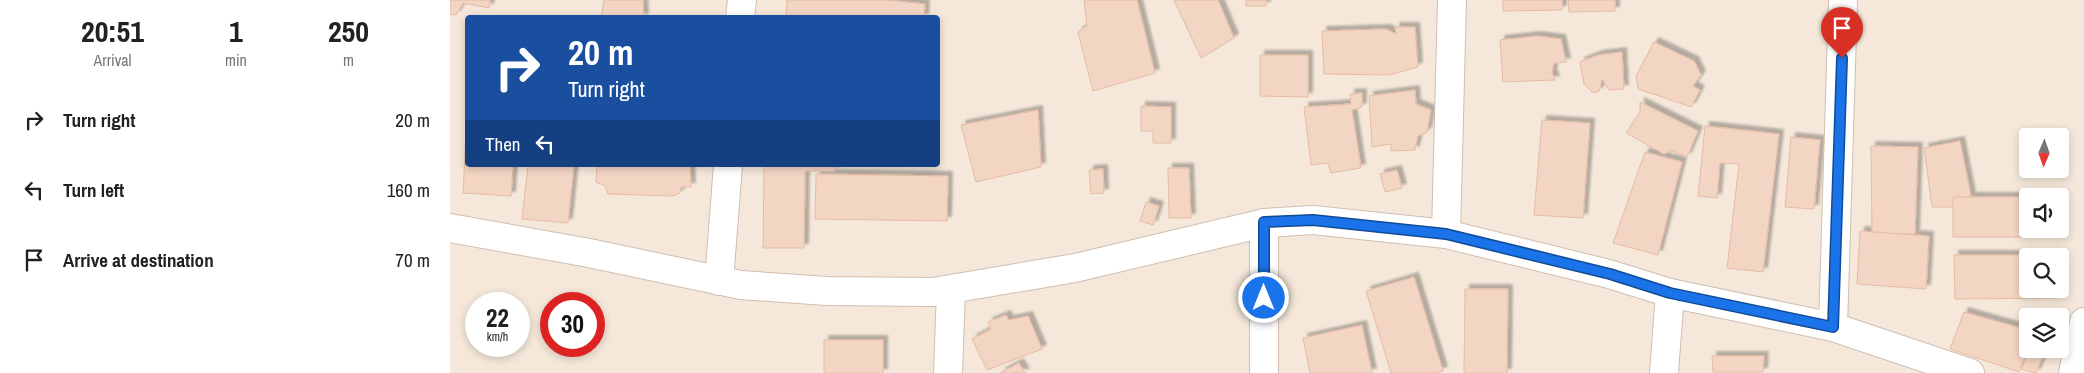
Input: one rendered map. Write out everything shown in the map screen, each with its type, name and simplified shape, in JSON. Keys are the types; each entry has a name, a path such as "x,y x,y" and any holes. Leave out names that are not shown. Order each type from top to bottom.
{"street":[{"path":"740,15 742,0"},
{"path":"1446,234 1452,0"},
{"path":"1833,327 1844,0"},
{"path":"719,281 728,167"},
{"path":"450,228 589,253 741,285 827,291 933,292 1075,268 1264,222 1313,220 1446,234 1610,274 1670,293 1833,327 1970,373"},
{"path":"1264,222 1264,373"},
{"path":"948,373 951,290"},
{"path":"1664,373 1670,293"},
{"path":"2073,373 2084,322"}],"shaded area":[{"path":"450,0 2084,0 2084,373 450,373"}],"building":[{"path":"450,0 490,0 489,8 463,3 456,15 450,14"},
{"path":"604,0 643,0 644,15 602,15"},
{"path":"787,0 886,0 925,4 924,15 786,15"},
{"path":"1084,0 1137,0 1155,73 1093,91 1078,32 1087,26"},
{"path":"1174,0 1218,0 1234,38 1201,58"},
{"path":"1246,0 1266,0 1266,6 1246,6"},
{"path":"1503,0 1562,0 1562,10 1503,11"},
{"path":"1568,0 1615,0 1615,11 1569,12"},
{"path":"1395,27 1415,27 1418,67 1389,75 1324,74 1322,31 1386,29 1396,34"},
{"path":"1537,36 1561,39 1566,62 1554,63 1552,73 1555,80 1503,82 1500,40"},
{"path":"1654,42 1694,61 1701,75 1693,86 1700,90 1691,107 1638,89 1636,76"},
{"path":"1622,52 1624,89 1609,90 1602,79 1599,91 1593,93 1584,84 1580,62 1598,55"},
{"path":"1260,55 1308,55 1308,97 1260,96"},
{"path":"1415,90 1416,104 1431,110 1427,132 1418,136 1415,150 1391,151 1391,144 1372,147 1369,96"},
{"path":"1362,93 1362,107 1352,110 1361,168 1331,173 1328,163 1311,165 1304,107 1351,104 1350,94"},
{"path":"1640,102 1698,131 1687,157 1670,150 1664,154 1626,133 1640,112"},
{"path":"1141,106 1171,107 1171,143 1153,143 1153,131 1141,131"},
{"path":"1038,110 1041,167 976,182 961,125"},
{"path":"1542,120 1590,123 1583,218 1534,215"},
{"path":"1705,126 1779,134 1763,272 1727,268 1739,164 1720,163 1717,198 1698,196"},
{"path":"1791,137 1820,140 1814,209 1785,207"},
{"path":"1960,141 1971,196 1958,200 1957,207 1932,207 1924,148"},
{"path":"1871,146 1918,147 1915,234 1872,234"},
{"path":"1645,152 1682,162 1658,255 1613,243"},
{"path":"465,156 465,167 513,167 511,196 463,193"},
{"path":"528,167 574,167 568,223 522,219"},
{"path":"597,167 690,167 691,187 681,187 680,193 672,196 608,194 605,186 596,182"},
{"path":"764,167 835,167 835,171 805,171 804,248 763,248"},
{"path":"1168,168 1189,168 1191,218 1169,218"},
{"path":"1103,169 1104,193 1091,194 1089,170"},
{"path":"1397,170 1402,188 1385,192 1380,174"},
{"path":"816,174 948,176 947,221 815,219"},
{"path":"1953,197 2019,197 2019,237 1953,237"},
{"path":"1146,202 1159,206 1153,225 1140,221"},
{"path":"1860,231 1929,236 1926,289 1857,284"},
{"path":"1954,255 2019,255 2019,298 2058,298 1955,299"},
{"path":"1414,277 1443,371 1435,373 1391,373 1366,291"},
{"path":"1465,289 1508,289 1507,373 1464,373"},
{"path":"1964,312 2019,327 2019,358 2024,358 2019,372 1950,349"},
{"path":"1006,315 1009,320 1028,316 1042,349 987,370 972,339 991,329 988,322"},
{"path":"1362,325 1372,373 1310,373 1303,338"},
{"path":"824,340 883,340 883,373 824,373"},
{"path":"1712,356 1764,356 1763,372 1713,372"},
{"path":"2026,358 2042,358 2036,373 2021,369"},
{"path":"1019,363 1025,373 1000,373"}],"route":[{"path":"1264,298 1264,222 1313,220 1446,234 1610,274 1670,293 1833,327 1842,58"}]}
